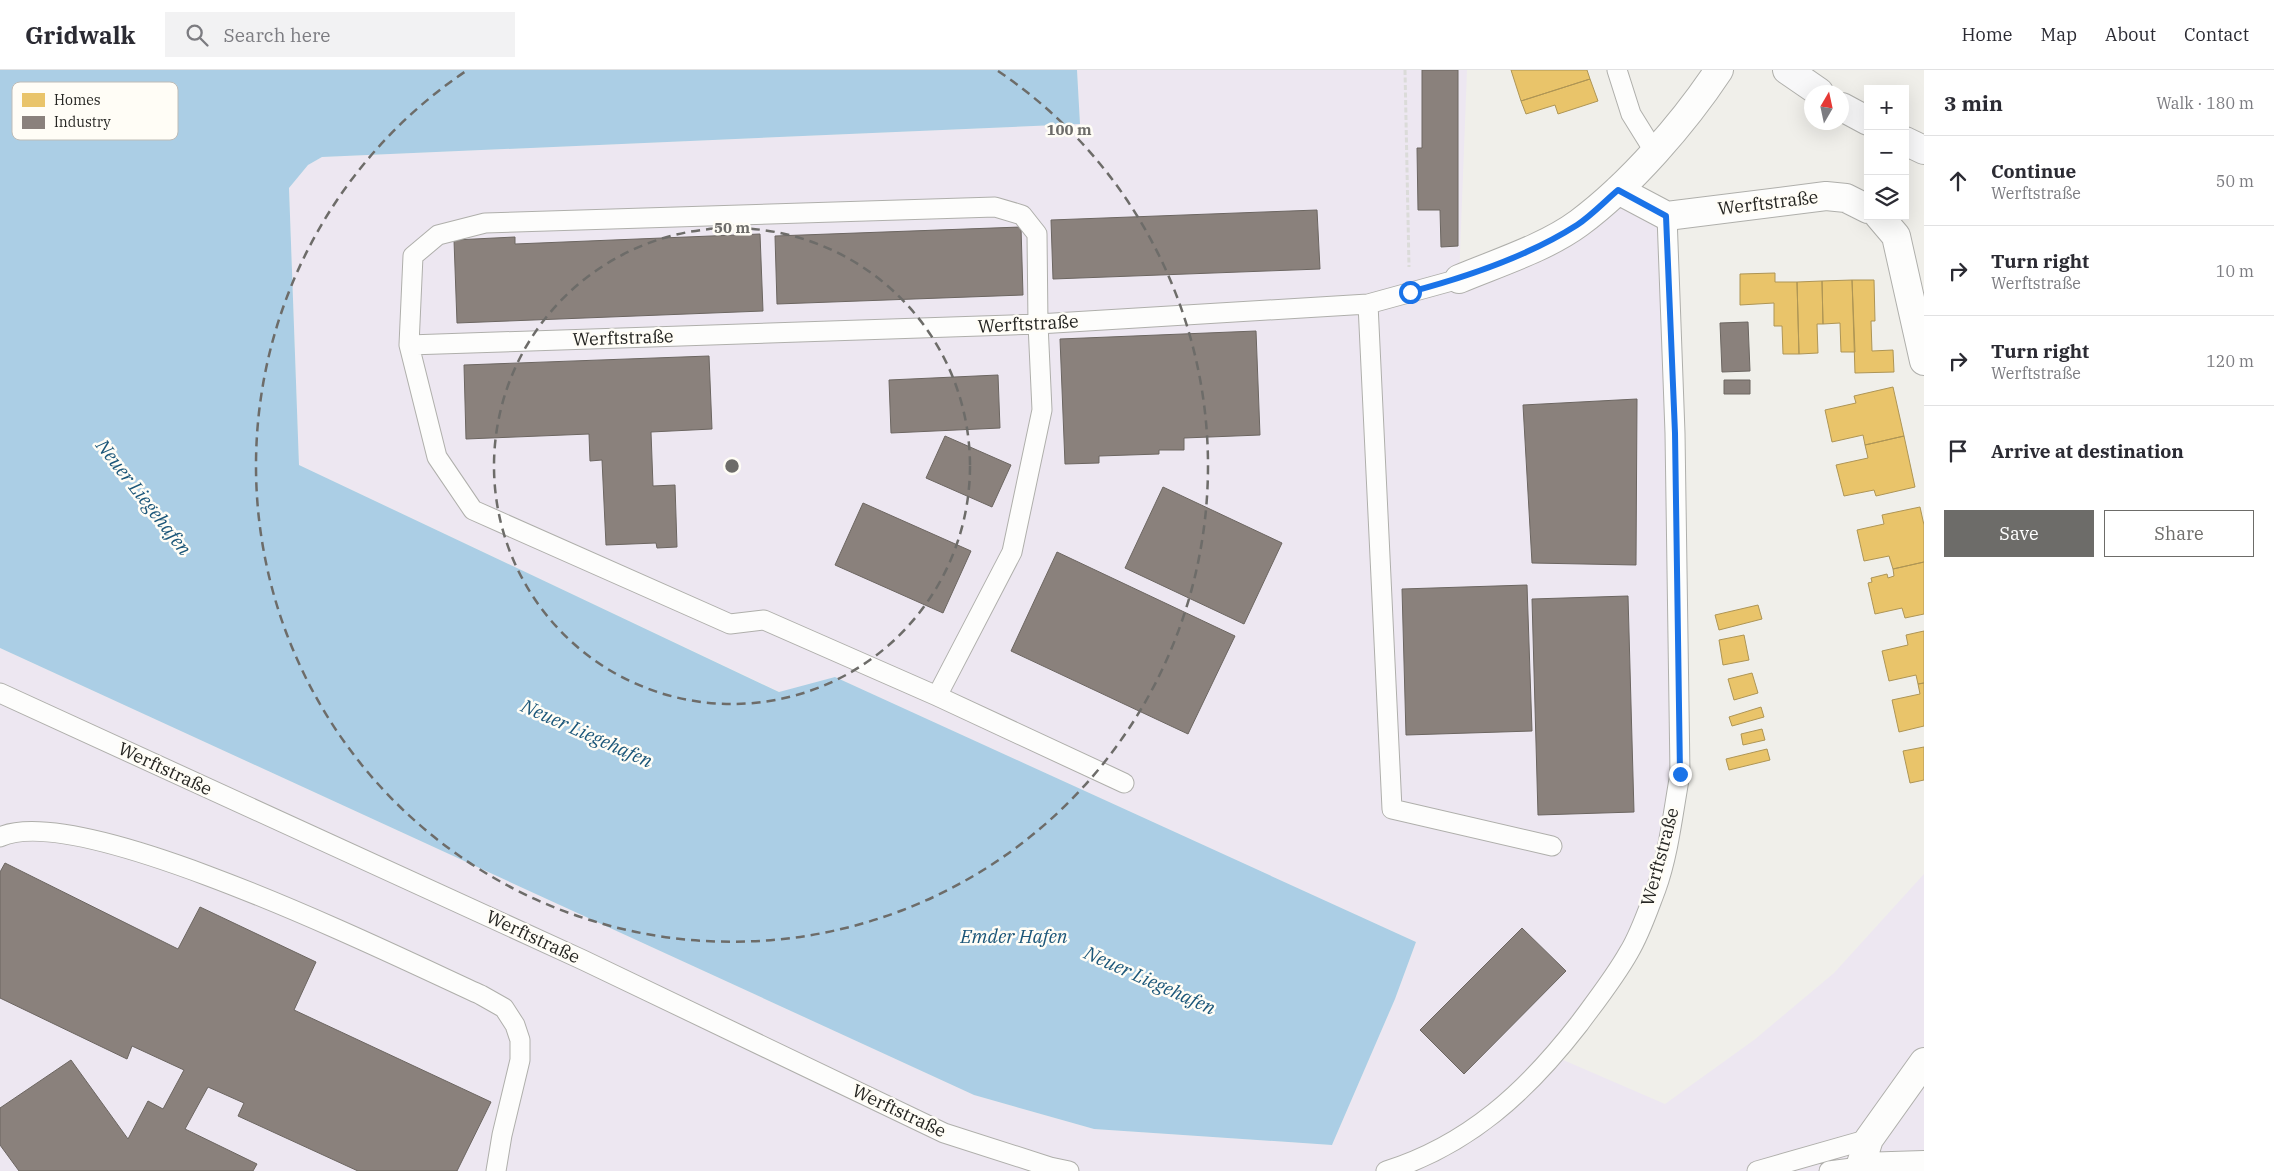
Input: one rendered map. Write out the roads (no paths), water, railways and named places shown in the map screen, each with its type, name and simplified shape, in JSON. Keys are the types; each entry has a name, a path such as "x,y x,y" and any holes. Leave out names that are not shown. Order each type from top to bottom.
{"main road":[{"path":"1787,70 1809,85"},
{"path":"1849,111 1864,119"},
{"path":"1909,143 1924,150"}],"street":[{"name":"Werftstraße","path":"1459,279 1536,247 1578,224 1618,190 1654,151 1701,98 1720,70"},
{"path":"1618,190 1666,216"},
{"name":"Werftstraße","path":"1666,216 1826,196 1846,198 1864,207"},
{"path":"1882,220 1896,236 1924,361"},
{"path":"1924,1062 1869,1139 1857,1170 1924,1165"}],"lane":[{"path":"1617,70 1631,114 1654,151"},
{"path":"937,696 1012,552 1042,410 1038,324 1038,234 1022,215 994,207 494,222 438,235 414,256 409,346 436,457 473,510 730,624 764,620 937,696 1124,783"},
{"name":"Werftstraße","path":"1386,1171 1435,1153 1468,1133 1506,1104 1536,1076 1594,1004 1630,952 1656,888 1670,830 1680,774 1675,433 1666,216"},
{"name":"Werftstraße","path":"409,346 1038,324 1368,304 1459,279"},
{"path":"1368,304 1392,809 1552,846"},
{"name":"Werftstraße","path":"0,693 583,960 944,1133 1050,1167 1069,1171"},
{"path":"0,837 33,831 62,833 118,846 247,890 481,995 504,1008 515,1025 520,1040 520,1060 502,1135 496,1171"},
{"path":"1757,1171 1869,1139"},
{"path":"1830,1171 1857,1170"}],"water":[{"name":"Emder Hafen","path":"0,70 1077,70 1080,124 322,157 308,165 289,188 299,465 779,692 835,677 1416,942 1395,999 1332,1145 1094,1129 974,1095 0,648"}],"water label":[{"name":"Neuer Liegehafen","path":"144,497"},
{"name":"Neuer Liegehafen","path":"587,733"},
{"name":"Neuer Liegehafen","path":"1150,980"}]}
